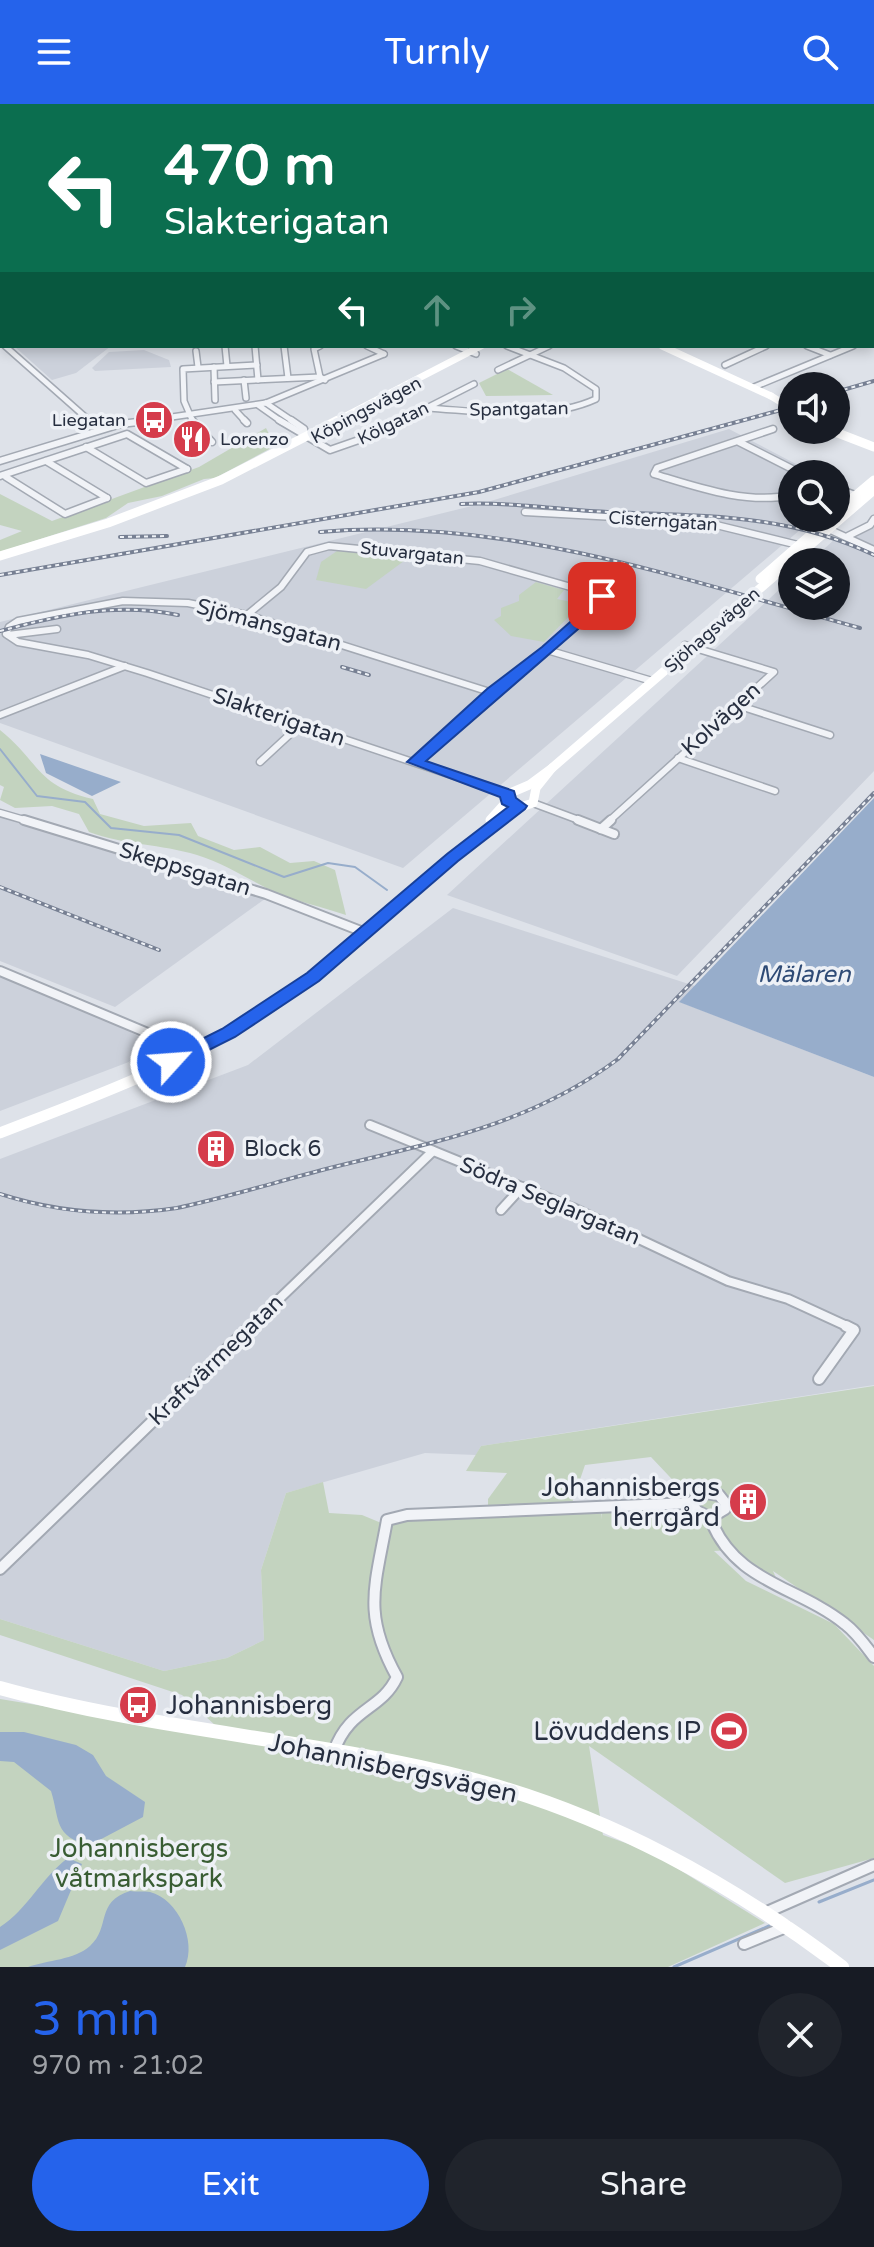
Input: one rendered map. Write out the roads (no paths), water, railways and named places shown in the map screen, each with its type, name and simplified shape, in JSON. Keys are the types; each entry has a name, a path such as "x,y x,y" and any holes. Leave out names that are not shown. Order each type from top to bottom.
{"main road":[{"path":"666,348 778,400"},
{"name":"Köpingsvägen","path":"0,556 108,523 238,472 476,351"},
{"path":"850,438 874,448"},
{"name":"Sjöhagsvägen","path":"850,506 874,480"},
{"name":"Sjöhagsvägen","path":"850,503 874,490"},
{"name":"Sjöhagsvägen","path":"453,857 512,795 552,768 820,532"},
{"name":"Sjöhagsvägen","path":"0,1133 60,1111 193,1052 228,1033 313,977 453,857 519,806 534,799 536,788 552,768"},
{"path":"512,795 534,799"},
{"path":"512,795 519,806"},
{"name":"Johannisbergsvägen","path":"0,1688 473,1780 582,1815 636,1837 682,1861 767,1912 842,1967"}],"street":[{"path":"7,348 99,429"},
{"path":"225,348 227,366"},
{"path":"255,348 258,380"},
{"path":"284,348 288,378"},
{"path":"316,348 322,379"},
{"path":"0,461 99,429 266,403 384,355 371,348"},
{"name":"Spantgatan","path":"426,408 559,409 585,406 596,399 596,389 586,381 513,348"},
{"path":"498,370 544,348"},
{"path":"725,365 762,348"},
{"path":"812,348 831,355"},
{"path":"754,387 848,348"},
{"path":"196,351 198,367"},
{"path":"212,442 198,432 188,415 183,369 257,365"},
{"path":"214,367 215,400"},
{"path":"274,379 275,388"},
{"path":"214,382 322,379"},
{"path":"244,380 246,398"},
{"name":"Kölgatan","path":"309,436 330,450 373,435 474,384"},
{"path":"266,403 304,429 309,436"},
{"path":"258,405 297,433 309,436"},
{"path":"235,410 247,423"},
{"path":"773,429 657,468 654,474 725,492 778,499"},
{"path":"3,476 86,447 127,434 187,469 146,483 86,447"},
{"path":"739,442 778,462"},
{"path":"3,476 65,514 107,498 46,461"},
{"path":"850,493 860,497"},
{"name":"Cisterngatan","path":"525,512 704,522 802,546"},
{"path":"848,536 869,526 874,519"},
{"path":"838,532 874,550"},
{"name":"Stuvargatan","path":"247,615 281,587 310,550 329,546 480,561 600,595 602,601 547,650"},
{"name":"Sjömansgatan","path":"10,637 9,627 18,621 123,601 165,600 247,615 493,693"},
{"path":"10,637 57,629"},
{"path":"35,632 48,647"},
{"name":"Slakterigatan","path":"10,637 125,666 512,795"},
{"name":"Kolvägen","path":"601,829 774,672 689,646"},
{"path":"415,762 547,650 655,679"},
{"path":"0,715 125,666"},
{"path":"737,705 830,735"},
{"path":"260,762 301,724"},
{"path":"678,758 775,791"},
{"path":"534,799 614,834"},
{"name":"Skeppsgatan","path":"0,813 266,894 366,933"},
{"path":"0,971 193,1052"},
{"name":"Södra Seglargatan","path":"370,1125 583,1212 728,1281 788,1299 854,1330 819,1379"},
{"name":"Kraftvärmegatan","path":"0,1569 433,1151"},
{"path":"501,1210 522,1187"},
{"path":"334,1752 339,1735 351,1720 384,1696 397,1677 381,1648 372,1604 387,1520 407,1515 691,1503 701,1492 711,1491 721,1495 726,1504 725,1509 710,1518"},
{"path":"691,1503 697,1511 710,1518 718,1541 731,1554 757,1574 840,1620 864,1642 874,1657"},
{"path":"767,1912 874,1865"},
{"path":"744,1944 787,1927"}],"water":[{"path":"40,754 121,782 92,796 46,773"},
{"name":"Mälaren","path":"874,798 874,1077 679,1002"},
{"path":"0,1732 24,1732 76,1745 93,1755 106,1776 145,1802 143,1817 90,1845 78,1842 60,1826 51,1791 14,1762 0,1761"},
{"path":"68,1858 82,1864 58,1921 0,1950 0,1927"},
{"path":"130,1891 160,1896 177,1912 189,1945 185,1967 28,1967 84,1951 96,1939 112,1902"}],"waterway":[{"path":"0,749 37,796 85,802 111,828 179,835 284,877 328,863 355,867 387,890"},
{"path":"819,1902 874,1880"},
{"path":"674,1967 769,1926"}],"railway":[{"path":"850,388 874,381"},
{"path":"0,575 479,492 778,411"},
{"path":"461,504 735,518 804,530 874,555"},
{"path":"320,532 389,530 458,534 526,543 661,572 860,628"},
{"path":"120,537 167,536"},
{"path":"0,631 67,615 110,610 178,615"},
{"path":"342,667 369,675"},
{"path":"0,1194 88,1212 177,1208 444,1139 516,1116 585,1082 618,1059 874,793"},
{"path":"0,887 159,950"}],"place":[{"name":"Liegatan","path":"154,420"},
{"name":"Lorenzo","path":"192,439"},
{"name":"Block 6","path":"216,1149"},
{"name":"Johannisbergs herrgård","path":"748,1502"},
{"name":"Johannisberg","path":"138,1705"},
{"name":"Lövuddens IP","path":"729,1731"}],"park label":[{"name":"Johannisbergs våtmarkspark","path":"139,1863"}]}
